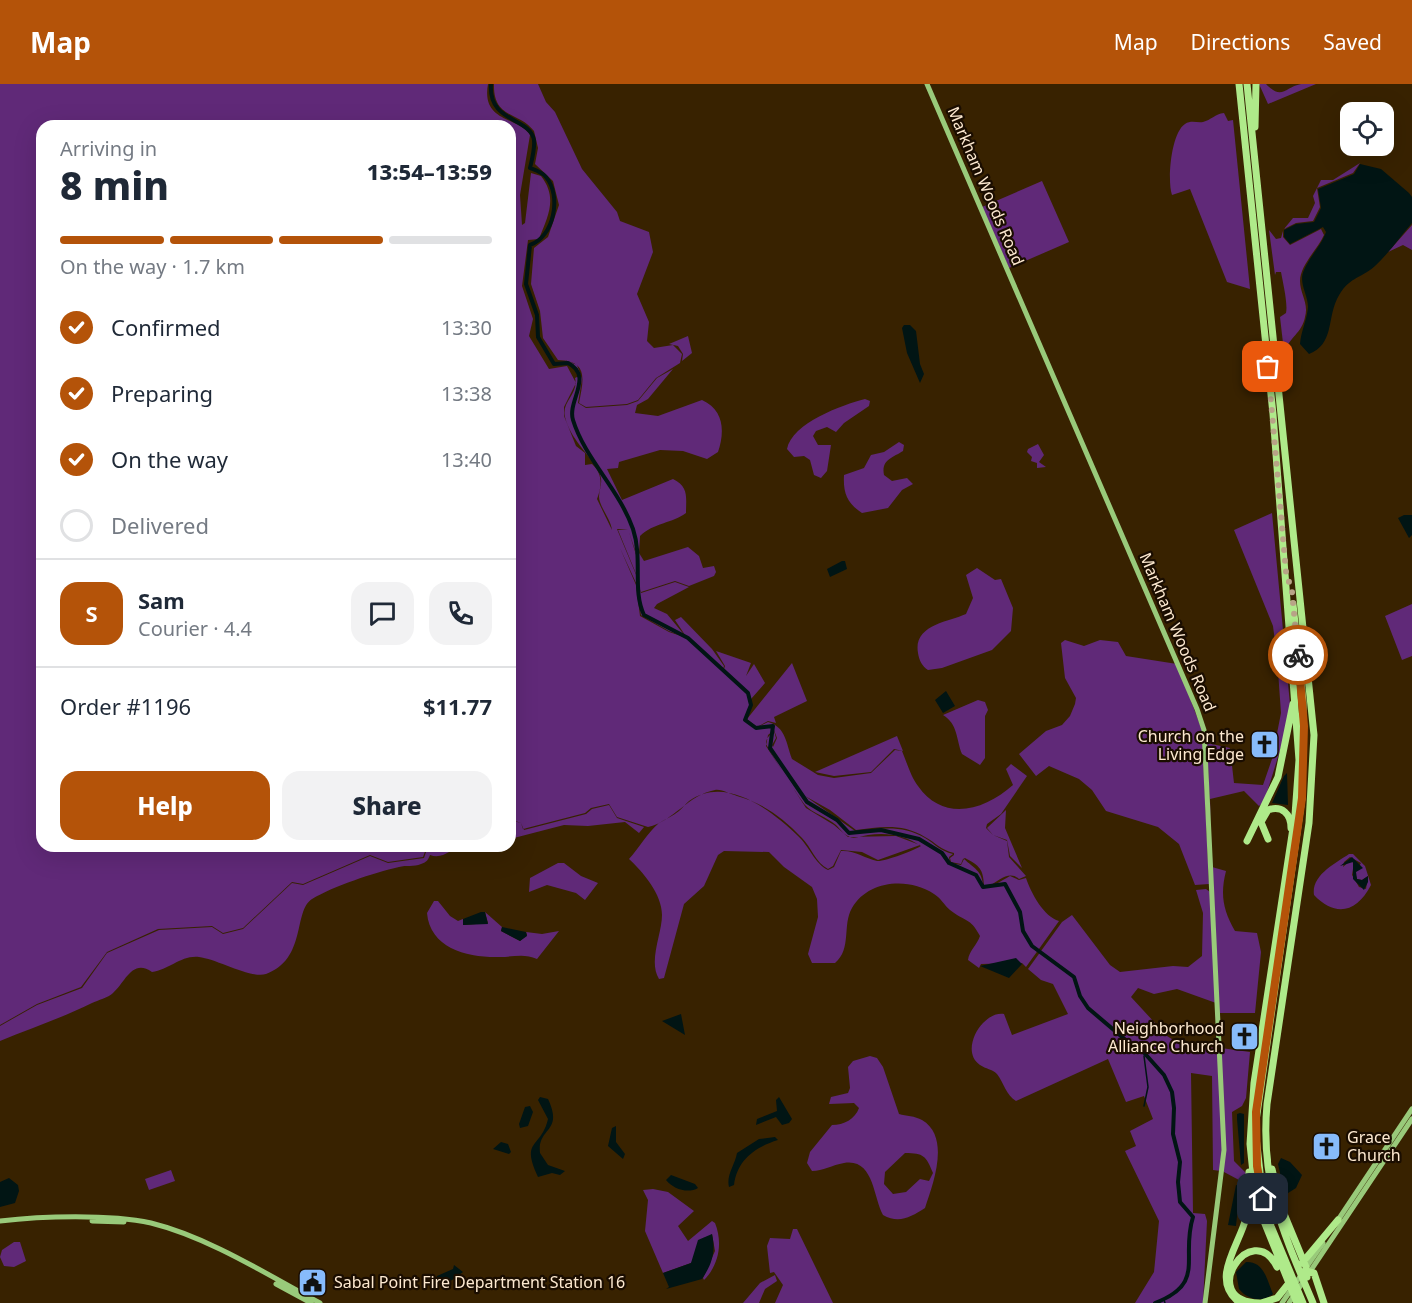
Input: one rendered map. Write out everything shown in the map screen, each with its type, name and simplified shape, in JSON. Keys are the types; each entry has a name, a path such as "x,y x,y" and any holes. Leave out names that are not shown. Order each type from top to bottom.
{"highway":[{"path":"1239,84 1286,576 1299,760 1289,854 1254,1083 1247,1216 1226,1274 1229,1292 1240,1303"},
{"path":"1247,84 1313,717 1314,757 1310,811 1267,1104 1266,1148 1269,1181 1277,1217 1299,1272 1299,1297"},
{"path":"1256,84 1256,177"},
{"path":"1286,576 1292,592 1303,702 1304,766 1295,854 1256,1128 1263,1199 1270,1226 1299,1272"},
{"path":"1247,841 1274,786 1284,754 1293,710 1293,657"},
{"path":"1268,839 1262,826 1263,816 1270,809 1281,809 1290,819 1289,854"},
{"path":"1299,1272 1267,1199 1260,1125 1294,884 1310,811"},
{"path":"1267,1104 1272,1174 1280,1204 1298,1248 1299,1297"},
{"path":"1251,1154 1261,1214 1299,1272"},
{"path":"1324,1303 1314,1273 1299,1272 1275,1262 1266,1255 1255,1252 1241,1256 1230,1273 1231,1286 1240,1297 1260,1303 1283,1293 1299,1272 1313,1249 1338,1220"},
{"path":"1298,1248 1306,1251 1313,1249"},
{"path":"1299,1297 1308,1303"},
{"path":"1299,1297 1313,1303"}],"main road":[{"name":"Markham Woods Road","path":"927,84 1197,709 1203,730 1224,1150 1211,1238 1205,1303"},
{"path":"1299,1297 1299,1272 1334,1236 1372,1180 1412,1109"},
{"path":"1282,1303 1299,1272 1412,1119"},
{"path":"0,1222 111,1217 133,1219 190,1236 274,1276 311,1303"},
{"path":"0,1222 114,1221 157,1226 192,1240 320,1303"}],"shaded area":[{"path":"0,84 488,84 487,97 490,106 508,120 36,120 36,852 425,852 423,857 388,862 370,855 303,884 292,882 243,928 223,933 212,926 158,929 107,952 81,987 37,1004 0,1025"},
{"path":"494,84 538,84 546,102 555,112 582,169 617,212 620,221 649,232 653,252 637,294 649,322 647,341 654,348 673,345 682,354 680,363 656,378 638,400 627,404 586,407 579,403 582,372 575,364 558,360 543,338 540,311 531,284 534,248 548,237 559,205 553,181 535,164 538,148 534,131 502,109 495,95"},
{"path":"1259,84 1266,84 1276,92 1284,92 1301,84 1316,84 1268,104"},
{"path":"1224,113 1228,121 1233,120 1250,289 1227,282 1190,189 1172,195 1171,158 1180,129 1187,123 1203,122"},
{"path":"516,124 530,135 520,195 522,225 525,223 531,173 541,176 549,192 550,207 539,239 528,240 522,286 533,319 529,336 549,369 567,366 575,382 575,378 579,376 576,369 565,360 577,365 582,379 578,403 586,408 627,405 638,401 657,378 673,369 648,399 637,405 635,413 658,416 702,400 715,409 721,422 722,436 718,452 707,459 683,451 660,450 619,462 618,468 607,469 622,500 673,479 684,489 686,513 651,528 640,536 639,553 644,561 688,547 699,556 703,568 714,566 716,572 714,576 689,586 675,581 641,592 639,587 641,593 675,582 689,587 657,604 654,608 667,614 686,637 669,631 641,615 637,585 620,548 636,585 640,616 669,632 687,638 675,620 681,617 712,649 724,666 723,669 748,693 724,669 725,666 716,651 751,663 746,676 754,664 765,683 751,699 748,694 751,705 745,719 756,728 768,722 774,724 782,732 792,759 818,775 834,778 871,773 895,750 902,751 913,778 928,797 939,805 964,809 989,801 1013,785 1006,769 1011,764 1027,776 1001,814 987,824 986,828 993,835 1007,841 1009,857 1026,876 1019,879 1010,876 1019,880 1026,878 1043,910 1059,921 1026,967 1022,963 981,964 979,968 968,960 980,936 970,923 924,889 913,885 890,884 868,892 852,908 843,951 835,963 812,963 808,954 818,917 817,899 812,887 784,867 769,852 724,851 718,855 704,886 684,904 664,978 659,979 655,956 662,915 659,899 651,884 629,859 660,823 648,827 617,817 609,804 591,808 585,813 523,829 521,823 516,821","holes":["575,384 575,389 564,412 564,407","564,412 571,432 598,470 600,475 601,484 596,468 592,464 585,465 585,453 576,446 564,416","600,490 601,505 612,530 597,499","617,529 628,529 637,558 637,577","774,730 777,738 773,747 776,738 774,731 767,738","774,758 805,805 832,822 850,837 806,808","715,790 730,793 718,792 696,797","805,796 830,810 856,830 891,827 908,830 916,833 954,853 950,858 951,862 961,864 963,859 965,858 974,863 982,872 984,885 988,886 983,885 981,876 964,859 961,865 950,863 949,857 953,854 948,853 925,838 908,831 891,828 855,831","750,800 772,812 805,842 820,863 828,869 833,866 841,850 862,852 878,860 921,846 881,861 841,851 834,867 828,870 819,864 802,840 787,826","889,834 902,837 918,844 896,836 860,837","1010,876 997,884 989,886"]},
{"path":"1360,163 1353,173 1317,188 1321,180 1333,180"},
{"path":"1360,164 1381,169 1409,193 1412,197 1412,223 1375,266 1350,282 1341,292 1323,344 1309,354 1300,344 1308,307 1302,275 1326,232 1323,227 1290,244 1284,237 1284,230 1296,224 1314,222 1321,208 1318,189 1354,174"},
{"path":"1042,181 1069,242 1009,268 982,207"},
{"path":"1317,188 1320,207 1313,221 1296,223 1284,229 1293,218 1308,218 1315,203 1313,196"},
{"path":"1412,225 1412,250 1403,245 1388,252"},
{"path":"1321,229 1324,235 1301,275 1300,286 1306,307 1303,323 1284,352 1280,317 1286,313 1286,299 1281,272 1276,272 1275,275 1269,230 1276,239 1281,238 1283,231 1283,237 1290,245"},
{"path":"904,325 910,325 916,331 920,364 924,374 920,383 907,353 902,328"},
{"path":"688,336 692,353 682,361 683,354 678,346 669,344"},
{"path":"865,399 870,401 869,406 844,423 836,432 827,427 816,431 813,436 818,445 831,445 827,471 821,478 814,475 810,460 804,456 794,457 787,449 798,431 808,423 819,416"},
{"path":"899,442 904,445 903,451 886,463 884,475 892,481 907,478 913,484 902,490 888,508 862,513 847,497 844,475 864,468 871,455 884,452"},
{"path":"1038,444 1044,455 1039,462 1046,467 1037,468 1037,463 1031,461 1032,457 1027,452 1028,449"},
{"path":"1272,513 1291,715 1264,802 1259,806 1244,791 1210,799 1211,833 1207,743 1230,748 1234,783 1263,785 1272,759 1281,713 1273,626 1234,530"},
{"path":"1412,515 1412,535 1409,538 1398,518"},
{"path":"628,529 637,558 637,576 618,530"},
{"path":"845,561 847,569 830,577 827,569"},
{"path":"977,568 995,580 1001,579 1013,608 1011,631 992,650 942,668 928,670 922,665 918,656 921,636 933,626 966,614 973,598 966,575"},
{"path":"1412,604 1412,656 1402,660 1385,616"},
{"path":"1065,640 1084,646 1100,640 1118,642 1126,656 1177,664 1202,730 1209,884 1195,885 1179,844 1158,827 1106,811 1092,790 1079,779 1049,766 1036,776 1019,754 1046,731 1062,725 1070,716 1075,704 1076,698 1065,678 1061,643"},
{"path":"792,663 807,701 774,717 776,723 768,721 757,727 747,719"},
{"path":"946,691 955,706 943,713 935,700"},
{"path":"978,700 985,702 988,710 985,716 985,758 980,765 962,754 954,727 943,715"},
{"path":"897,736 903,751 894,749 871,772 834,776 815,772"},
{"path":"1287,773 1288,805 1272,803 1284,776"},
{"path":"609,805 617,818 644,827 639,833 625,822 588,826 564,825 516,837 516,822 521,823 524,830 586,814 592,809"},
{"path":"1006,810 1005,828 1022,868 1010,856 1007,840 993,835 987,828"},
{"path":"426,852 449,852 439,856 430,855 423,863 366,876 312,899 306,905 294,947 288,958 279,967 266,974 252,974 199,957 186,958 158,971 152,972 139,968 134,970 108,996 0,1041 0,1026 37,1005 82,988 107,953 159,930 212,927 223,934 243,929 292,883 303,885 370,856 388,863 424,858"},
{"path":"1349,854 1353,854 1365,866 1371,885 1353,906 1346,909 1330,907 1314,895 1316,881 1331,866","holes":["1350,857 1361,863 1355,873 1357,879 1362,880 1368,876 1366,889 1359,887 1352,875 1354,863 1350,861 1343,867 1344,862"]},
{"path":"1352,857 1363,868 1356,872 1357,879 1362,880 1368,876 1364,890 1353,879 1353,862 1340,866"},
{"path":"558,863 564,863 581,876 598,883 585,900 576,893 547,885 529,892 530,878"},
{"path":"1213,867 1226,871 1223,887 1224,902 1235,931 1257,933 1261,952 1255,1013 1219,1013"},
{"path":"1206,889 1210,892 1216,1003 1177,989 1154,994 1138,988 1131,997 1167,1036 1183,1046 1218,1048 1223,1150 1221,1171 1213,1170 1212,1076 1191,1073 1193,1213 1205,1214 1207,1221 1203,1303 1135,1303 1154,1272 1159,1221 1125,1151 1136,1146 1130,1131 1153,1119 1144,1096 1126,1102 1108,1059 1016,1101 1007,1092 997,1074 975,1061 972,1044 979,1027 995,1015 1004,1014 1012,1035 1068,1014 1053,984 1041,980 1028,969 1062,922 1072,915 1110,965 1120,972 1173,966 1188,967 1202,956 1203,913 1196,890"},
{"path":"434,901 438,901 450,916 458,921 463,919 464,925 488,923 485,912 502,927 501,931 520,941 527,935 526,932 542,934 559,931 537,959 523,956 476,956 453,949 435,935 427,913"},
{"path":"485,912 488,924 463,925 463,919"},
{"path":"502,927 526,932 527,936 520,941 501,931"},
{"path":"1016,958 1022,964 1009,978 980,966"},
{"path":"681,1014 685,1035 662,1021"},
{"path":"1221,1048 1250,1052 1246,1098 1242,1106 1232,1112 1234,1161 1247,1174 1247,1178 1239,1180 1224,1172"},
{"path":"870,1056 877,1058 883,1067 899,1114 922,1120 931,1128 936,1138 938,1149 935,1174 925,1208 910,1217 894,1219 883,1215 871,1180 861,1166 844,1163 812,1171 807,1163 810,1152 832,1125 848,1121 859,1108 854,1103 829,1104 831,1097 848,1093 850,1088 848,1067 853,1061","holes":["905,1153 924,1157 933,1173 929,1181 920,1179 906,1192 893,1194 884,1184 885,1172"]},
{"path":"540,1097 548,1099 553,1118 552,1124 542,1138 540,1153 548,1165 565,1171 560,1175 552,1173 538,1177 533,1165 531,1150 545,1129 548,1119 538,1100"},
{"path":"779,1097 792,1119 789,1123 782,1125 776,1117 756,1125 757,1119 777,1111 776,1100"},
{"path":"530,1106 533,1112 528,1126 520,1128 519,1124 525,1107"},
{"path":"1237,1114 1244,1114 1244,1163 1241,1165 1237,1119"},
{"path":"616,1126 616,1142 625,1154 623,1159 608,1146 612,1128"},
{"path":"775,1137 778,1140 762,1146 748,1156 739,1168 734,1185 729,1187 730,1174 737,1153 759,1139"},
{"path":"501,1142 508,1144 511,1152 509,1154 493,1149"},
{"path":"1281,1158 1290,1162 1302,1175 1296,1188 1285,1195 1278,1164"},
{"path":"171,1170 175,1181 149,1190 145,1179"},
{"path":"671,1175 695,1184 698,1188 690,1191 677,1188 666,1180"},
{"path":"9,1178 18,1185 19,1191 15,1203 0,1207 0,1182"},
{"path":"1236,1185 1240,1186 1236,1226 1228,1225"},
{"path":"643,1190 668,1192 694,1211 678,1226 688,1241 712,1221 715,1223 719,1238 718,1253 713,1268 704,1280 715,1251 712,1234 691,1263 663,1273 645,1231 648,1200"},
{"path":"793,1229 797,1229 833,1303 775,1303 783,1285 774,1272 770,1273 767,1246 770,1238 790,1239"},
{"path":"712,1234 714,1247 712,1258 702,1279 666,1289 669,1287 663,1273 691,1263 698,1240"},
{"path":"14,1242 20,1242 26,1261 14,1267 4,1266 0,1257 2,1250"},
{"path":"1246,1262 1257,1265 1267,1277 1273,1294 1269,1297 1255,1299 1239,1289 1236,1272"},
{"path":"454,1265 463,1272 448,1283 437,1279 437,1276 453,1269"},
{"path":"775,1275 777,1281 765,1289 759,1303 743,1303 760,1283"}],"waterway":[{"path":"491,84 492,97 496,106 514,120"},
{"path":"516,122 531,133 534,140 530,168 546,177 554,195 550,225 545,234 530,245 526,284 537,315 538,337 554,364 568,363 579,375 573,405 573,420 585,448 627,514 633,529 636,540 640,605 644,615 688,638 748,693 751,705 745,720 756,728 773,726 770,748 807,802 837,820 849,833 881,830 919,839 942,853 949,863 976,875 983,887 1005,884 1020,912 1023,931 1032,946 1074,977 1080,996 1088,1008 1128,1042 1139,1047 1164,1075 1172,1092 1173,1134 1180,1162 1178,1182 1180,1202 1193,1217 1190,1232 1189,1268 1186,1278 1181,1287 1155,1303"},
{"path":"1144,1056 1148,1087 1144,1106"}],"way so far":[{"path":"1268,367 1286,576 1292,592 1298,655"}],"place":[{"name":"Church on the Living Edge","path":"1265,745"},
{"name":"Neighborhood Alliance Church","path":"1245,1037"},
{"name":"Grace Church","path":"1326,1146"},
{"name":"Sabal Point Fire Department Station 16","path":"313,1282"}],"route":[{"path":"1263,1199 1257,1166 1256,1112 1302,798 1304,726 1298,655"}]}
